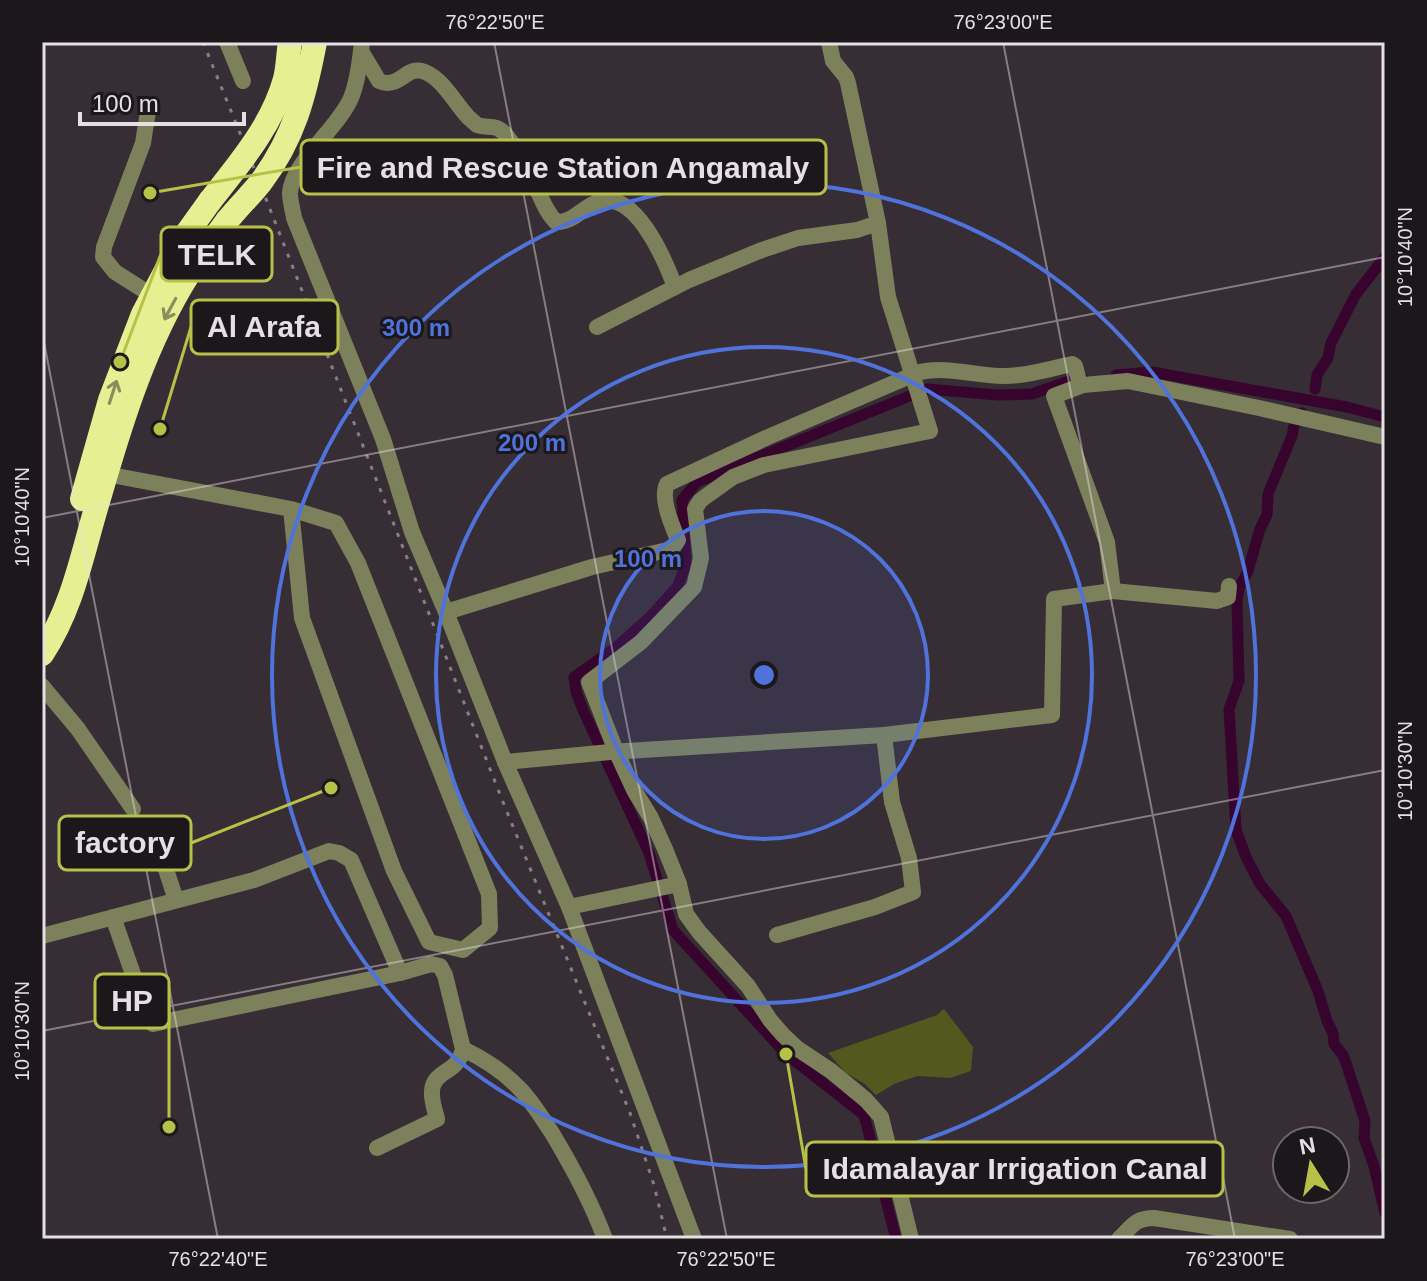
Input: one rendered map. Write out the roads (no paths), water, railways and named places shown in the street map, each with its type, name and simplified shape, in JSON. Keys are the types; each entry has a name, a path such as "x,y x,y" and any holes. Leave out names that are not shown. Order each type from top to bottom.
{"highway":[{"path":"42,654 54,638 71,595 134,387 164,320 179,268 182,240 254,144 284,80 290,42"},
{"path":"42,627 64,565 119,373 143,314 153,296 227,221 276,160 293,128 315,42"}],"street":[{"path":"227,42 243,81"},
{"path":"829,42 833,61 848,83 878,223 888,297 930,431 764,465 733,477 700,501 695,509 701,558 694,587 641,642 589,682 613,752 651,818 679,884 686,914 748,986 783,1035 878,1111 911,1239"},
{"path":"361,47 383,84 394,83 419,70 428,73 438,80 477,125 492,126 503,132 556,222 564,222 597,202 618,201 655,240 675,287"},
{"path":"361,47 351,97 341,115 299,169 290,193 294,218 383,439 412,532 505,762 569,907 694,1239"},
{"path":"149,105 143,143 103,257 115,272 153,296"},
{"path":"597,327 675,287 762,250 798,238 857,230 878,223"},
{"path":"446,612 592,567 672,549 678,540 665,499 667,484 922,371 1001,376 1072,364 1080,379"},
{"path":"1113,591 1107,542 1054,396 1080,379 1128,381 1385,437"},
{"path":"106,474 291,509 336,523 358,563 489,894 490,928 463,950 429,942 394,871 302,618 291,509"},
{"path":"505,762 884,735 1052,715 1054,599 1113,591 1217,601 1228,597 1229,586"},
{"path":"42,686 78,729 133,809"},
{"path":"777,935 875,907 913,892 909,858 892,802 884,735"},
{"path":"157,842 176,900"},
{"path":"42,936 254,880 329,851 351,860 400,973"},
{"path":"569,907 679,884"},
{"path":"113,917 153,1024 431,964 440,966 445,975 463,1049 461,1057 457,1065 439,1076 433,1085 437,1119 377,1148"},
{"path":"463,1049 501,1072 521,1090 539,1114 577,1174 605,1239"},
{"path":"1119,1239 1143,1218 1154,1218 1290,1239"}],"waterway":[{"path":"1315,389 1317,375 1328,358 1331,343 1356,294 1385,257"},
{"path":"1116,375 1152,372 1347,407 1385,417"},
{"path":"896,1239 864,1115 786,1054 673,930 649,853 583,710 574,677 614,649 651,616 678,586 686,563 682,500 697,482 927,389 998,395 1032,394 1083,379"},
{"path":"1302,413 1296,416 1292,436 1268,494 1267,515 1239,588 1239,681 1229,709 1236,830 1260,884 1286,916 1318,991 1334,1044 1343,1055 1365,1121 1364,1138 1385,1213"}],"railway":[{"path":"203,42 503,802 630,1113 654,1185 667,1239"}],"place":[{"name":"Fire and Rescue Station Angamaly","path":"150,193"},
{"name":"TELK","path":"120,362"},
{"name":"Al Arafa","path":"160,429"},
{"name":"factory","path":"331,788"},
{"name":"Idamalayar Irrigation Canal","path":"786,1054"},
{"name":"HP","path":"169,1127"}]}
